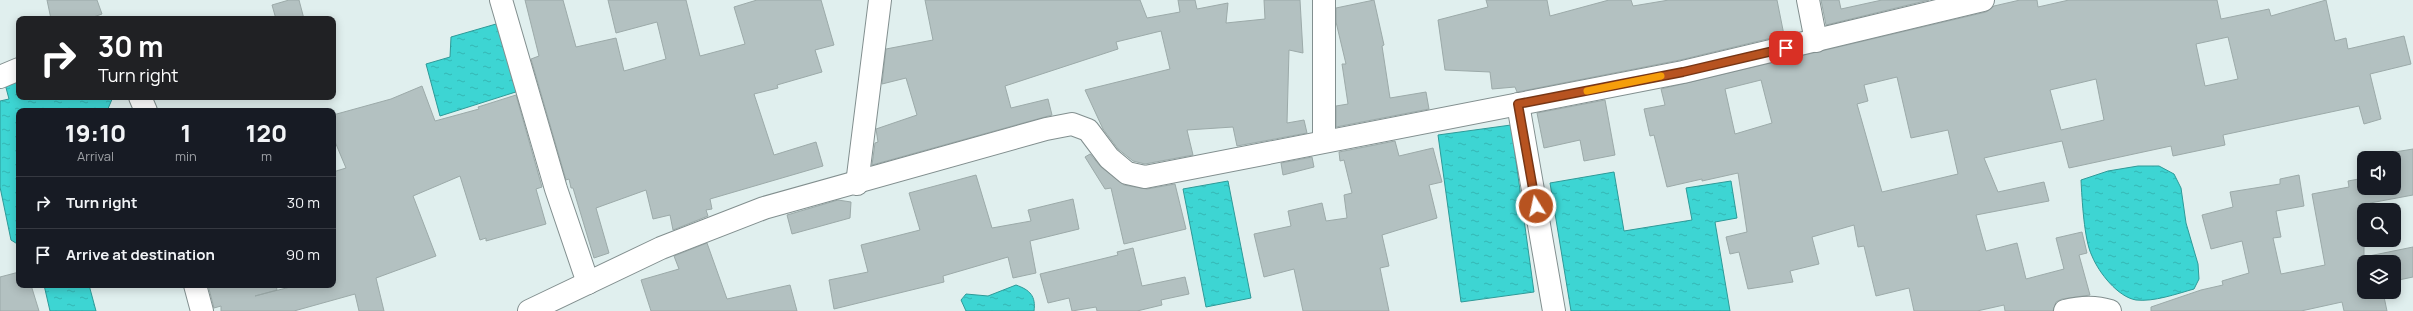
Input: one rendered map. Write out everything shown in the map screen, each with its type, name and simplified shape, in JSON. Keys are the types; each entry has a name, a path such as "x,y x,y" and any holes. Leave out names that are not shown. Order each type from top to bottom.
{"street":[{"path":"501,0 556,189 588,282"},
{"path":"857,184 880,0"},
{"path":"1324,0 1324,141"},
{"path":"1808,0 1816,41"},
{"path":"529,311 661,248 764,208 857,184 963,152 1072,124 1088,130 1109,158 1127,173 1145,177 1683,72 1983,0"},
{"path":"0,77 16,70"},
{"path":"1518,104 1554,311"},
{"path":"196,288 202,311"},
{"path":"2065,311 2078,308 2101,308 2110,311"}],"water":[{"path":"503,22 522,90 440,116 426,64 450,57 451,37"},
{"path":"16,80 16,100 112,100 108,108 16,108 16,243 11,240 0,187 0,101 9,99 5,84"},
{"path":"1511,125 1534,292 1461,302 1438,135"},
{"path":"2138,166 2159,166 2174,174 2181,188 2186,223 2198,264 2199,279 2194,289 2150,300 2136,300 2129,298 2116,289 2104,277 2095,263 2089,249 2085,230 2081,180 2108,171"},
{"path":"1614,172 1624,231 1692,220 1686,188 1731,181 1737,218 1715,222 1730,311 1571,311 1550,183"},
{"path":"1228,181 1251,298 1206,307 1183,189"},
{"path":"1016,285 1025,289 1031,294 1034,301 1034,311 966,311 961,300 966,294 988,296"},
{"path":"45,288 90,288 96,311 50,311"}],"building":[{"path":"47,0 97,0 102,14 96,16 50,16"},
{"path":"289,0 299,0 303,16 275,16 272,5"},
{"path":"525,0 563,0 576,47 616,38 624,71 666,59 657,22 616,33 608,0 686,0 700,56 745,44 734,7 757,0 821,0 834,45 815,50 822,72 777,85 778,88 754,94 774,155 816,142 823,166 710,199 712,209 706,210 708,216 673,230 670,215 653,219 646,190 596,208 609,253 594,258 573,188 571,188 569,179 566,180 531,59 539,56"},
{"path":"925,0 1140,0 1147,18 1180,12 1178,0 1195,0 1197,9 1228,3 1226,23 1265,19 1264,0 1300,0 1303,53 1289,50 1287,123 1304,120 1307,133 1237,146 1233,127 1187,130 1193,155 1145,164 1133,161 1118,149 1103,129 1085,90 1170,69 1161,31 1116,42 1118,49 1005,86 1011,108 1048,99 1052,115 872,165 875,143 878,142 876,129 917,115 906,78 882,84 886,49 933,40"},
{"path":"1374,0 1384,45 1382,46 1390,98 1426,92 1429,109 1336,127 1336,106 1348,104 1342,64 1346,64 1336,22 1336,8"},
{"path":"1486,0 1547,0 1550,16 1609,0 1631,0 1633,6 1669,0 1777,0 1784,35 1680,60 1517,92 1515,87 1492,89 1490,72 1445,70 1438,20 1488,7"},
{"path":"1821,0 1839,0 1841,9 1882,0 1929,0 1826,25"},
{"path":"2020,0 2037,0 2038,7 2069,0 2217,0 2221,19 2269,9 2271,16 2326,0 2335,41 2346,38 2348,49 2404,36 2411,64 2370,74 2381,119 2364,124 2359,106 2223,135 2225,145 2173,156 2171,146 2069,168 2062,141 1984,158 1998,192 2044,182 2049,201 1976,215 1986,251 2017,243 2026,279 2064,269 2056,238 2082,232 2087,253 2079,255 2090,295 2062,299 2056,302 2053,311 2005,311 2004,305 1977,311 1914,311 1909,288 1876,296 1864,246 1858,247 1854,225 1812,237 1819,264 1790,271 1793,282 1748,289 1739,252 1730,254 1726,237 1747,232 1738,173 1667,187 1654,135 1650,136 1644,109 1665,105 1661,89 1986,12 1994,6","holes":["2228,37 2238,79 2205,86 2196,44","1897,77 1911,138 1948,130 1958,174 1882,192 1857,104 1868,101 1864,85","2096,79 2104,120 2061,130 2050,90","1761,80 1772,123 1735,134 1725,89"]},
{"path":"422,86 435,121 479,109 478,107 516,95 542,187 536,189 546,224 486,241 486,238 480,240 460,176 413,196 436,256 376,278 384,311 359,311 355,294 294,311 221,311 221,306 214,308 209,288 277,288 277,290 255,296 286,288 336,288 336,171 346,168 336,144 336,114 391,99"},
{"path":"1605,100 1615,155 1584,161 1580,140 1544,148 1537,113"},
{"path":"1395,141 1399,156 1433,148 1442,182 1429,185 1437,218 1382,235 1389,266 1380,268 1389,311 1303,311 1294,269 1264,277 1254,234 1291,226 1288,211 1322,203 1326,221 1347,218 1344,195 1352,193 1344,160 1340,161 1339,152"},
{"path":"2413,149 2413,195 2370,203 2357,203 2357,247 2364,247 2364,255 2357,255 2357,299 2384,299 2387,311 2344,311 2342,302 2301,311 2151,311 2151,307 2201,290 2223,285 2222,281 2249,273 2242,241 2211,249 2202,215 2233,207 2230,192 2280,184 2280,179 2299,175 2304,206 2276,211 2281,237 2273,238 2281,274 2325,265 2312,194 2349,187 2348,181 2357,179 2357,195 2401,195 2401,151"},
{"path":"1090,154 1101,167 1124,185 1147,189 1175,184 1186,229 1124,244 1111,188 1105,189 1085,157"},
{"path":"1312,157 1314,167 1283,175 1281,163"},
{"path":"976,175 992,228 1031,221 1028,210 1073,199 1079,229 1030,241 1036,273 1013,278 1008,257 943,276 944,282 834,309 829,280 868,272 861,245 920,230 909,193"},
{"path":"838,200 851,202 850,218 792,234 787,215"},
{"path":"707,243 727,299 790,285 797,311 651,311 641,280 679,269 674,256"},
{"path":"2413,247 2413,277 2401,280 2401,255 2374,255"},
{"path":"1133,248 1142,286 1185,277 1189,294 1161,300 1162,305 1137,311 1097,311 1096,307 1072,311 1069,298 1048,303 1040,274 1118,255 1117,252"},
{"path":"16,273 16,288 32,288 39,311 0,311 0,277"}],"slow traffic":[{"path":"1587,91 1661,76"}],"route":[{"path":"1536,206 1518,104 1683,72 1786,48"}]}
